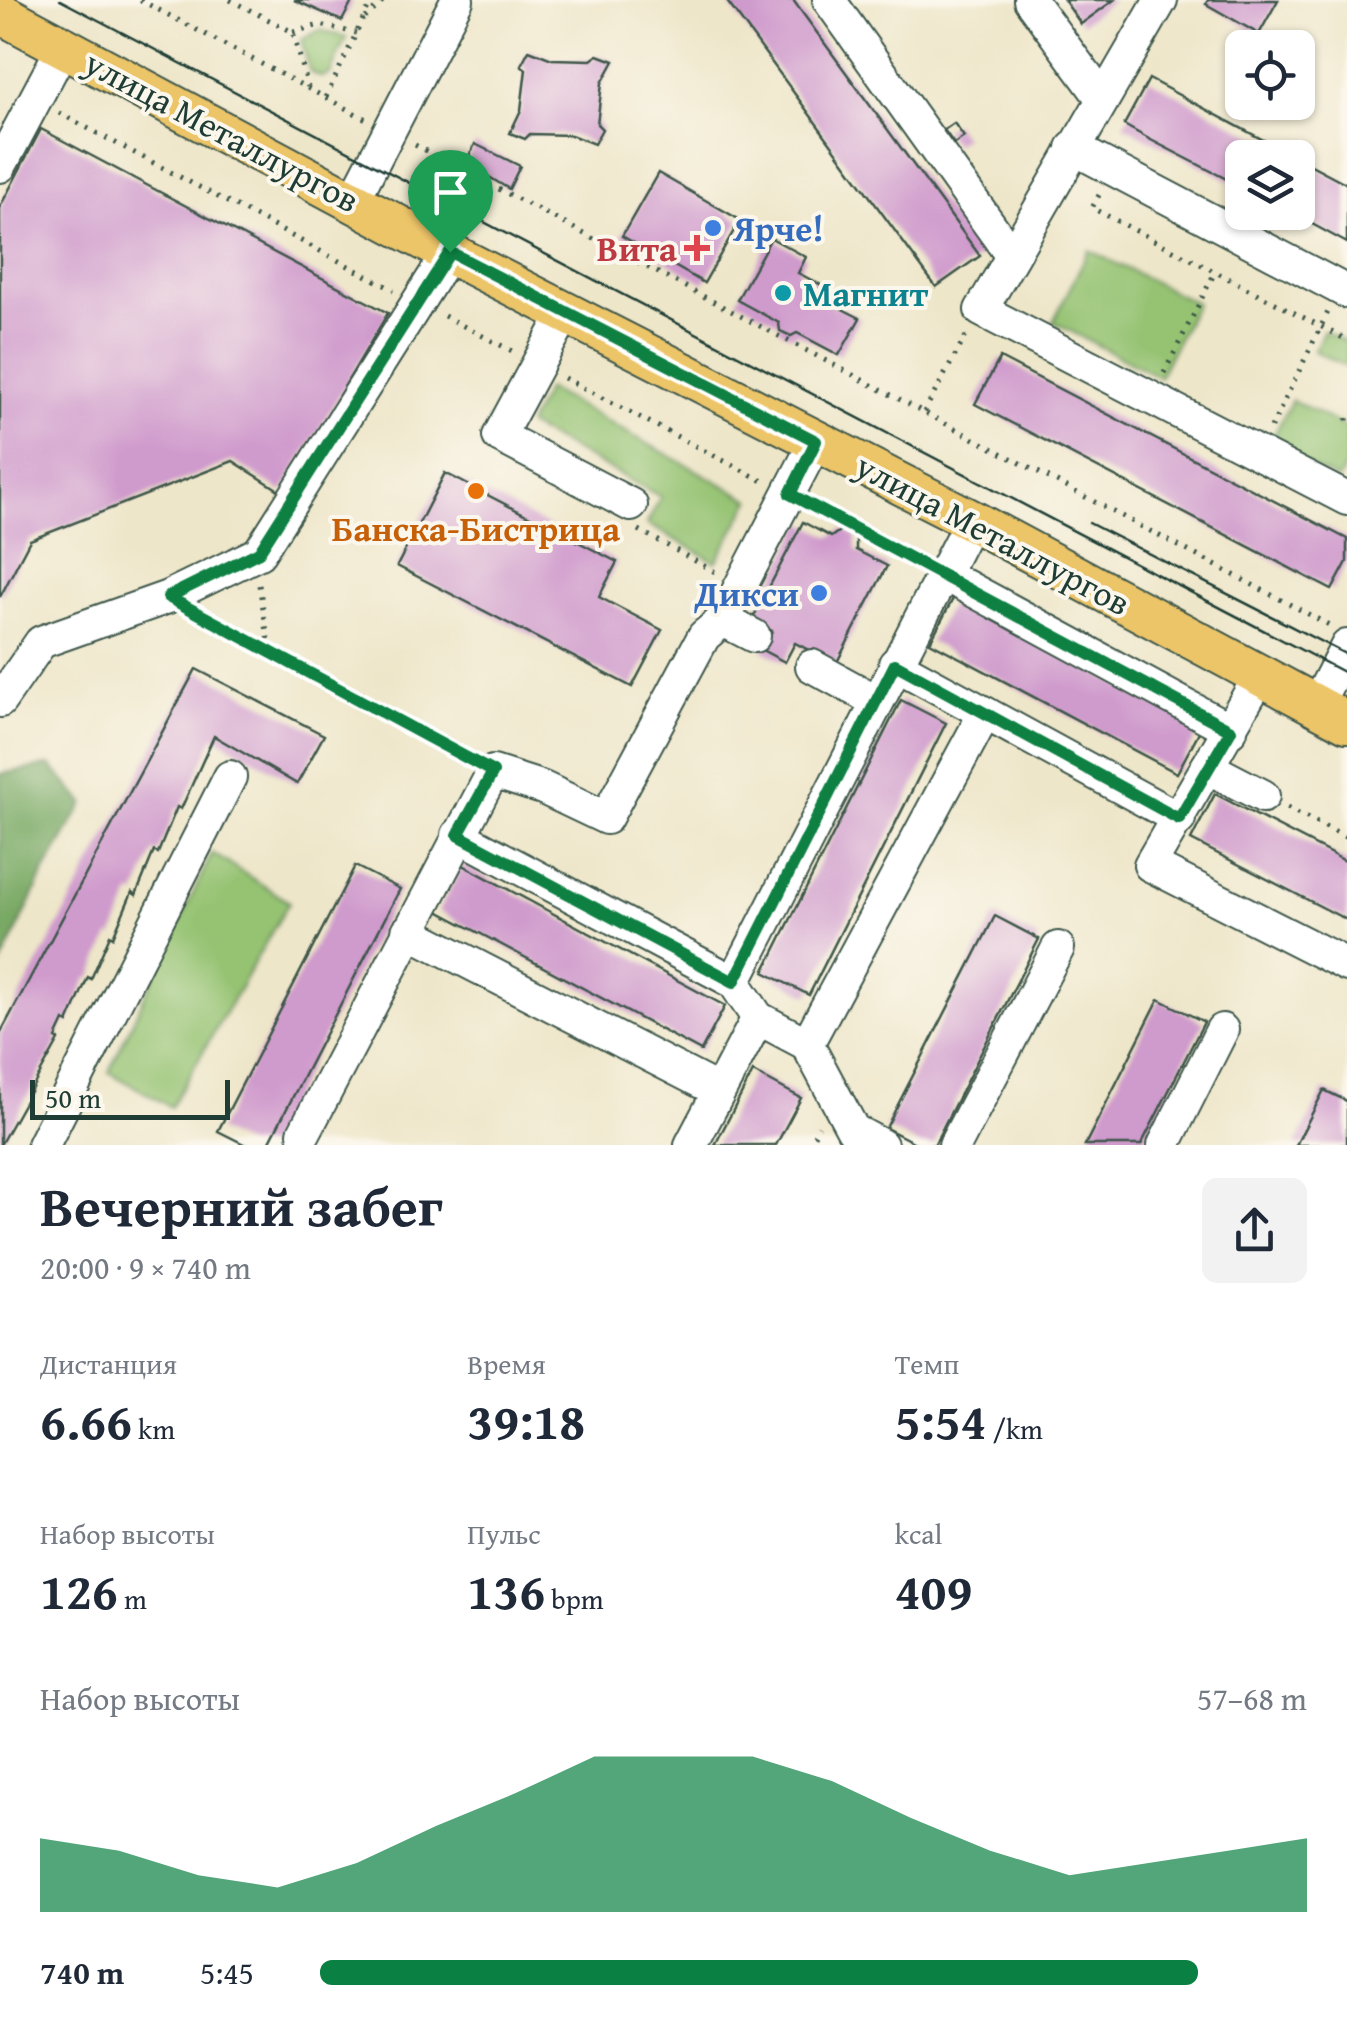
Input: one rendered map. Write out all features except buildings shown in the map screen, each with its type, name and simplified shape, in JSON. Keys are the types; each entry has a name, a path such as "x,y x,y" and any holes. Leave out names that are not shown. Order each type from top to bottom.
{"main road":[{"name":"улица Металлургов","path":"0,14 450,252 971,520 1332,714"}],"street":[{"path":"353,201 457,0"},
{"path":"828,0 1012,256"},
{"path":"1030,0 1102,98"},
{"path":"1161,0 981,310 1347,498"},
{"path":"0,166 63,47"},
{"path":"1073,148 1344,290"},
{"path":"0,701 41,642 168,597 259,552 450,252"},
{"path":"566,310 499,436 631,505"},
{"path":"310,1141 408,931 493,772 543,788 606,818 704,636 723,620 816,441"},
{"path":"734,982 971,520"},
{"path":"943,574 1231,730"},
{"path":"723,620 754,636"},
{"path":"1332,714 1347,646"},
{"path":"895,664 1179,819"},
{"path":"812,666 876,702"},
{"path":"1259,678 1150,865 1347,965"},
{"path":"806,1044 985,713"},
{"path":"1207,767 1263,796"},
{"path":"42,1145 230,777"},
{"path":"458,835 734,982 758,1018 806,1044 853,1130 882,1145"},
{"path":"408,931 719,1091"},
{"path":"955,1145 1058,948"},
{"path":"691,1145 758,1018"},
{"path":"1164,1145 1222,1030"}],"path":[{"path":"140,0 1347,634"},
{"path":"230,0 293,32 320,25 356,33"},
{"path":"326,97 372,0"},
{"path":"362,20 385,0"},
{"path":"293,32 308,88"},
{"path":"36,100 943,574"},
{"path":"1112,168 1092,208 1347,340"},
{"path":"1151,398 1215,272"},
{"path":"1259,453 1321,326 1344,290"},
{"path":"924,412 981,310"},
{"path":"631,505 640,531 741,587"},
{"path":"259,552 264,624 270,643 288,664"},
{"path":"168,597 493,772"},
{"path":"1263,796 1347,838"}],"green space":[{"path":"320,30 346,37 330,74 321,77 310,72 301,40"},
{"path":"1089,250 1196,303 1159,377 1053,322"},
{"path":"1324,331 1347,343 1347,367 1314,351"},
{"path":"547,389 751,500 716,562 647,524 661,497 527,425"},
{"path":"1292,400 1347,428 1347,463 1338,480 1269,445"},
{"path":"50,765 84,803 44,873 0,967 0,774"},
{"path":"212,853 289,902 171,1107 109,1072"}],"tram line":[{"path":"60,0 1347,674"},
{"path":"1089,523 1347,655"}],"place":[{"name":"Ярче!","path":"713,228"},
{"name":"Вита","path":"697,248"},
{"name":"Магнит","path":"783,293"},
{"name":"Банска-Бистрица","path":"476,491"},
{"name":"Дикси","path":"819,593"}],"route":[{"path":"450,252 816,441 790,494 1231,730 1179,819 895,664 734,982 458,835 493,772 168,597 259,552 450,252"}]}
